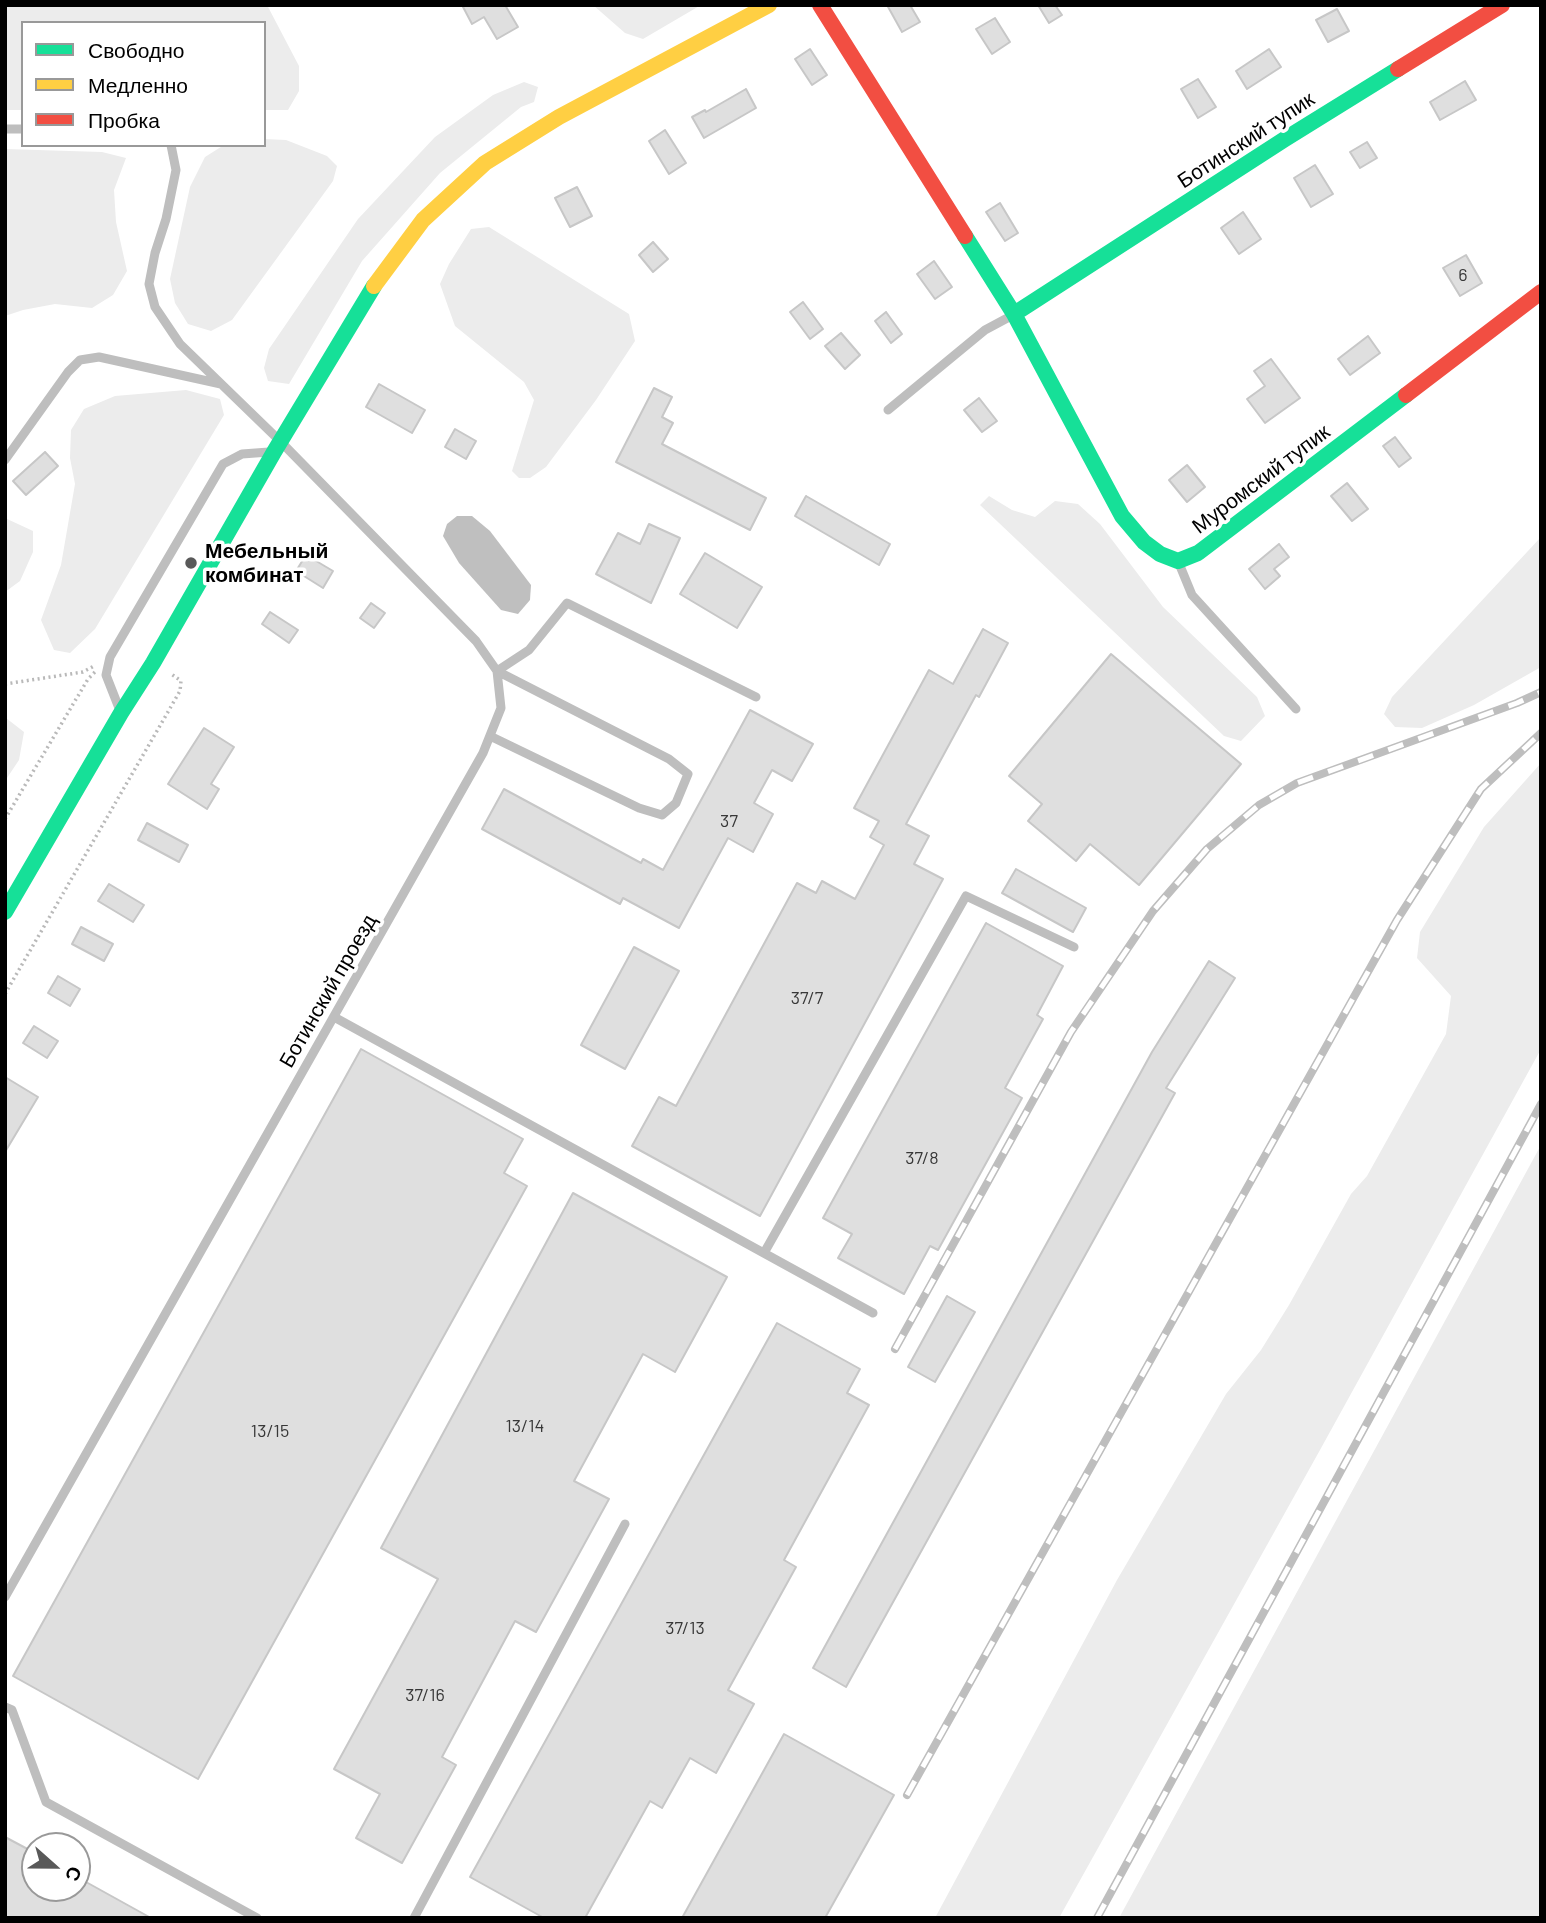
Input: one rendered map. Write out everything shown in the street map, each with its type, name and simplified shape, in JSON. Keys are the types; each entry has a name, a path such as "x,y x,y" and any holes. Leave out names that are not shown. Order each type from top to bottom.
{"street":[{"path":"5,912 153,663 277,446 383,271 423,220 485,163 559,117 769,5"},
{"path":"820,5 1014,314 1122,516 1144,542 1160,554 1178,561"},
{"name":"Ботинский тупик","path":"1014,314 1473,17 1503,5"},
{"name":"Муромский тупик","path":"1178,561 1198,553 1541,292"}],"lane":[{"name":"Ботинский проезд","path":"5,1597 483,753 501,708 497,671 476,641 277,446 222,385 180,344 155,307 149,284 176,170 171,147"},
{"path":"888,410 985,330 1014,314"},
{"path":"5,460 68,372 80,360 99,358 222,385"},
{"path":"121,713 106,675 110,657 223,464 242,454 277,446"},
{"path":"1178,561 1192,595 1296,709"},
{"path":"490,736 639,808 662,815 676,803 688,774 669,759 497,671 529,649 567,603 756,696"},
{"path":"764,1253 966,896 1074,947"},
{"path":"334,1017 873,1313"},
{"path":"414,1918 625,1524"},
{"path":"5,1707 12,1710 46,1802 257,1918"}],"path":[{"path":"5,684 83,672 110,657"},
{"path":"5,819 88,679 110,657"},
{"path":"5,994 180,691 181,681 153,663"}],"shaded area":[{"path":"5,5 267,5 299,66 299,91 288,110 266,110 266,21 21,21 21,110 5,110"},
{"path":"593,5 701,5 643,39 625,33"},
{"path":"524,82 538,87 534,102 521,107 440,173 362,261 289,384 268,381 264,368 269,349 358,219 435,137 493,95"},
{"path":"266,139 286,140 327,156 337,166 333,181 232,320 211,331 188,324 175,303 170,279 190,187 205,157 221,147 266,147"},
{"path":"5,149 102,152 126,158 114,190 116,222 127,271 113,295 92,308 55,304 5,316"},
{"path":"489,227 629,314 635,341 596,400 546,467 530,478 519,478 512,471 534,400 524,382 455,326 440,284 471,229"},
{"path":"186,390 220,399 224,415 95,629 70,653 54,650 41,620 61,565 75,484 70,458 71,430 84,409 115,396"},
{"path":"989,496 1012,510 1035,517 1055,501 1078,504 1100,524 1163,607 1257,697 1265,716 1241,741 1224,736 980,505"},
{"path":"457,516 472,516 490,531 531,585 530,600 518,614 501,610 459,563 443,536 447,524"},
{"path":"5,518 33,531 33,552 20,581 5,592"},
{"path":"1541,537 1541,667 1474,705 1422,728 1395,727 1384,714 1392,697"},
{"path":"6,718 24,732 19,760 5,781"},
{"path":"1541,763 1541,1049 1059,1918 935,1918 1117,1580 1226,1394 1261,1350 1351,1194 1367,1176 1446,1034 1451,996 1417,958 1420,932 1484,827"},
{"path":"1541,1145 1541,1918 1119,1918"}],"building":[{"path":"462,5 505,5 518,27 497,39 484,17 472,24"},
{"path":"887,5 910,5 920,22 902,32"},
{"path":"1038,5 1055,5 1062,15 1049,23"},
{"path":"1337,9 1349,31 1328,42 1316,20"},
{"path":"995,18 1010,42 992,54 976,29"},
{"path":"810,49 827,75 812,85 795,59"},
{"path":"1269,49 1281,67 1247,89 1236,71"},
{"path":"1198,79 1216,107 1198,118 1181,89"},
{"path":"1465,81 1476,100 1440,120 1430,102"},
{"path":"746,89 756,108 704,138 692,117"},
{"path":"665,130 686,163 669,174 649,141"},
{"path":"1367,142 1377,158 1360,168 1350,152"},
{"path":"1315,165 1333,194 1311,207 1294,178"},
{"path":"577,187 592,216 570,227 555,198"},
{"path":"1000,203 1018,233 1005,241 986,212"},
{"path":"1243,212 1261,239 1239,254 1221,228"},
{"path":"653,242 668,259 653,272 639,255"},
{"path":"1466,255 1482,283 1460,296 1443,268"},
{"path":"934,261 952,287 935,299 917,274"},
{"path":"803,302 823,329 810,339 790,312"},
{"path":"886,312 902,334 891,343 875,321"},
{"path":"841,333 860,355 845,369 825,346"},
{"path":"1368,336 1380,353 1350,375 1338,359"},
{"path":"1271,359 1300,398 1265,423 1247,399 1265,386 1254,371"},
{"path":"379,384 425,410 412,433 366,407"},
{"path":"654,388 672,397 662,417 673,423 662,444 766,498 750,530 616,462"},
{"path":"979,398 997,421 982,432 964,410"},
{"path":"455,429 476,441 466,459 445,447"},
{"path":"1395,437 1411,458 1399,467 1383,446"},
{"path":"45,452 58,466 26,495 13,481"},
{"path":"1187,465 1205,487 1187,502 1169,480"},
{"path":"1347,483 1368,509 1352,521 1331,496"},
{"path":"806,496 890,544 879,565 795,516"},
{"path":"649,524 680,538 651,603 596,574 618,533 640,544"},
{"path":"1279,544 1289,557 1274,569 1280,576 1265,589 1249,569"},
{"path":"705,553 762,587 737,628 680,594"},
{"path":"306,555 333,571 323,588 296,571"},
{"path":"371,603 385,613 374,628 360,618"},
{"path":"270,612 298,630 289,643 262,624"},
{"path":"983,629 1008,643 979,697 976,695 906,824 929,836 914,864 943,879 760,1216 632,1146 659,1097 676,1106 797,883 816,893 822,881 855,899 884,845 870,837 879,821 854,808 929,670 953,684"},
{"path":"1111,654 1241,764 1139,885 1090,844 1076,861 1028,821 1042,804 1009,776"},
{"path":"750,710 813,744 792,781 772,770 754,803 773,814 753,852 728,838 679,928 623,898 620,904 482,829 504,789 641,863 643,859 663,870"},
{"path":"204,728 234,747 211,784 219,789 207,809 168,784"},
{"path":"147,823 188,845 179,862 138,840"},
{"path":"1016,869 1086,908 1073,932 1002,893"},
{"path":"109,884 144,905 133,922 98,901"},
{"path":"986,923 1063,966 1037,1015 1043,1019 1005,1088 1022,1098 938,1250 930,1246 904,1294 838,1258 852,1234 823,1218"},
{"path":"81,927 113,944 104,961 72,944"},
{"path":"634,947 679,971 625,1069 581,1045"},
{"path":"1209,961 1235,978 1166,1088 1175,1093 846,1687 813,1668 1152,1052"},
{"path":"58,976 80,989 70,1006 48,993"},
{"path":"34,1026 58,1041 47,1058 23,1043"},
{"path":"361,1049 523,1139 504,1173 527,1186 198,1779 13,1676"},
{"path":"5,1077 38,1097 5,1152"},
{"path":"573,1193 727,1277 675,1372 643,1354 574,1481 609,1499 536,1632 515,1621 442,1757 456,1765 402,1863 356,1838 380,1794 334,1769 438,1579 381,1548"},
{"path":"947,1296 975,1312 935,1382 908,1367"},
{"path":"777,1323 860,1369 847,1393 869,1405 784,1560 796,1567 728,1690 754,1704 716,1773 690,1758 662,1808 650,1801 585,1918 544,1918 470,1877"},
{"path":"784,1734 894,1795 825,1918 682,1918"},
{"path":"5,1837 21,1846 21,1902 91,1902 91,1885 151,1918 5,1918"}],"railway":[{"path":"895,1349 1071,1032 1153,911 1207,849 1259,805 1297,783 1541,692"},
{"path":"907,1795 1397,920 1481,789 1541,733"},
{"path":"1097,1918 1541,1104"}],"traffic: fast":[{"path":"1014,314 1398,69"},
{"path":"965,236 1014,314 1122,516 1144,542 1160,554 1178,561 1198,553 1406,395"},
{"path":"5,912 374,286"}],"traffic: slow":[{"path":"374,286 423,220 485,163 559,117 769,5"}],"traffic: jam":[{"path":"820,5 965,236"},
{"path":"1398,69 1502,5"},
{"path":"1406,395 1541,292"}],"place":[{"name":"Мебельный комбинат","path":"191,563"}]}
